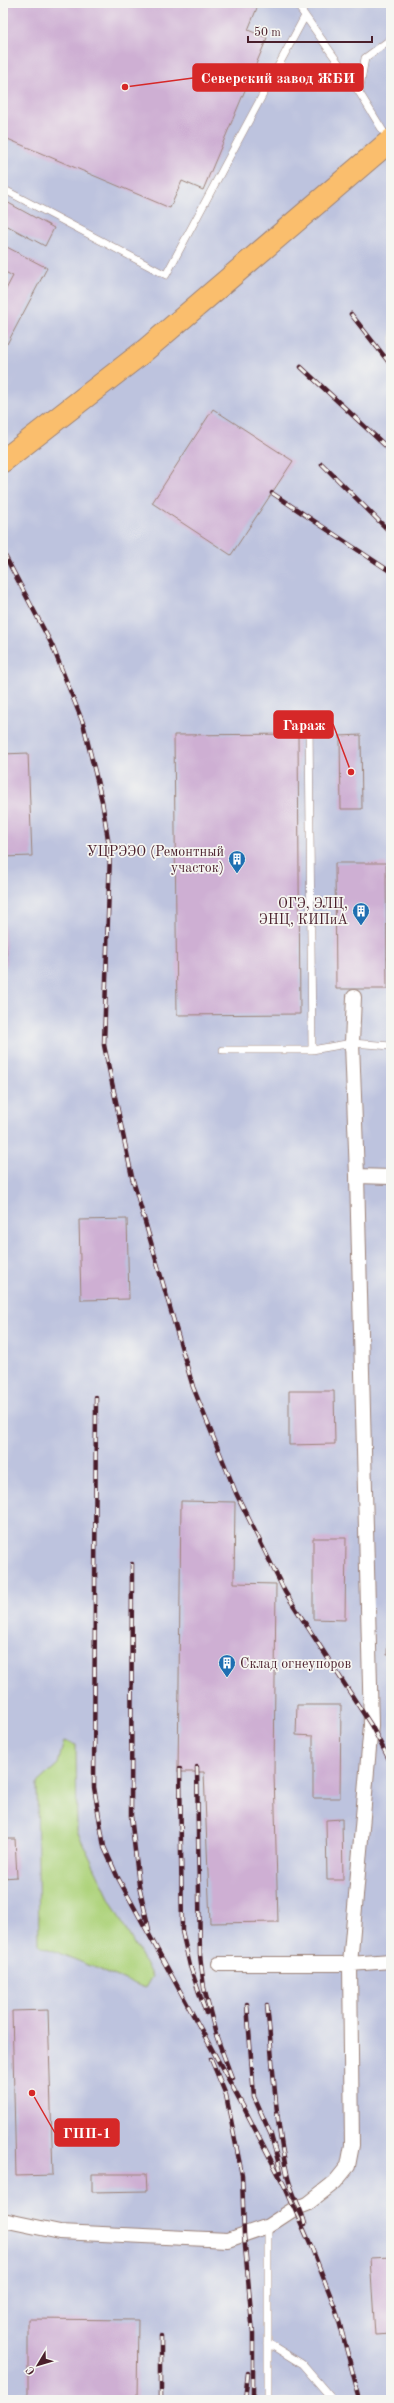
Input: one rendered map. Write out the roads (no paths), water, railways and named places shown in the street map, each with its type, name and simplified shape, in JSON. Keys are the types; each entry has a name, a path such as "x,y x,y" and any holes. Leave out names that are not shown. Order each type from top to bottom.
{"main road":[{"path":"3,461 143,352 390,140"}],"street":[{"path":"3,2220 60,2232 228,2240 268,2226 294,2209 307,2204 335,2182 348,2166 352,2145 350,1964 370,1725 357,1176 352,1043 354,997"},
{"path":"357,1176 391,1177"},
{"path":"219,1964 350,1964 391,1961"}],"lane":[{"path":"296,3 359,92 390,140"},
{"path":"3,189 166,275 304,16"},
{"path":"359,92 365,58 391,39"},
{"path":"310,722 312,1050"},
{"path":"223,1050 312,1050 352,1043 391,1046"},
{"path":"268,2226 268,2400"},
{"path":"268,2343 302,2364 333,2400"}],"railway":[{"path":"351,314 391,365"},
{"path":"301,367 391,451"},
{"path":"322,464 391,533"},
{"path":"272,493 391,572"},
{"path":"3,552 52,645 83,723 102,801 110,852 104,1045 132,1177 193,1387 236,1493 285,1592 371,1725 391,1763"},
{"path":"96,1397 94,1787 104,1847 117,1876 243,2106 285,2187 311,2246 336,2310 360,2400"},
{"path":"132,1564 131,1816 139,1885 149,1930"},
{"path":"197,1767 200,1955 204,1988 216,2035 232,2078"},
{"path":"180,1769 182,1931 190,1966 206,2013"},
{"path":"247,2004 254,2097 271,2135 281,2172"},
{"path":"267,2005 280,2135 288,2178 305,2224"},
{"path":"211,2059 226,2095 242,2175 244,2235 253,2334 253,2400"},
{"path":"161,2336 161,2400"},
{"path":"245,2400 248,2373"}],"place":[{"name":"Северский завод ЖБИ","path":"125,87"},
{"name":"Гараж","path":"351,772"},
{"name":"УЦРЭЭО (Ремонтный участок)","path":"237,874"},
{"name":"ОГЭ, ЭЛЦ, ЭНЦ, КИПиА","path":"361,926"},
{"name":"Склад огнеупоров","path":"227,1678"},
{"name":"ГПП-1","path":"32,2093"}]}
